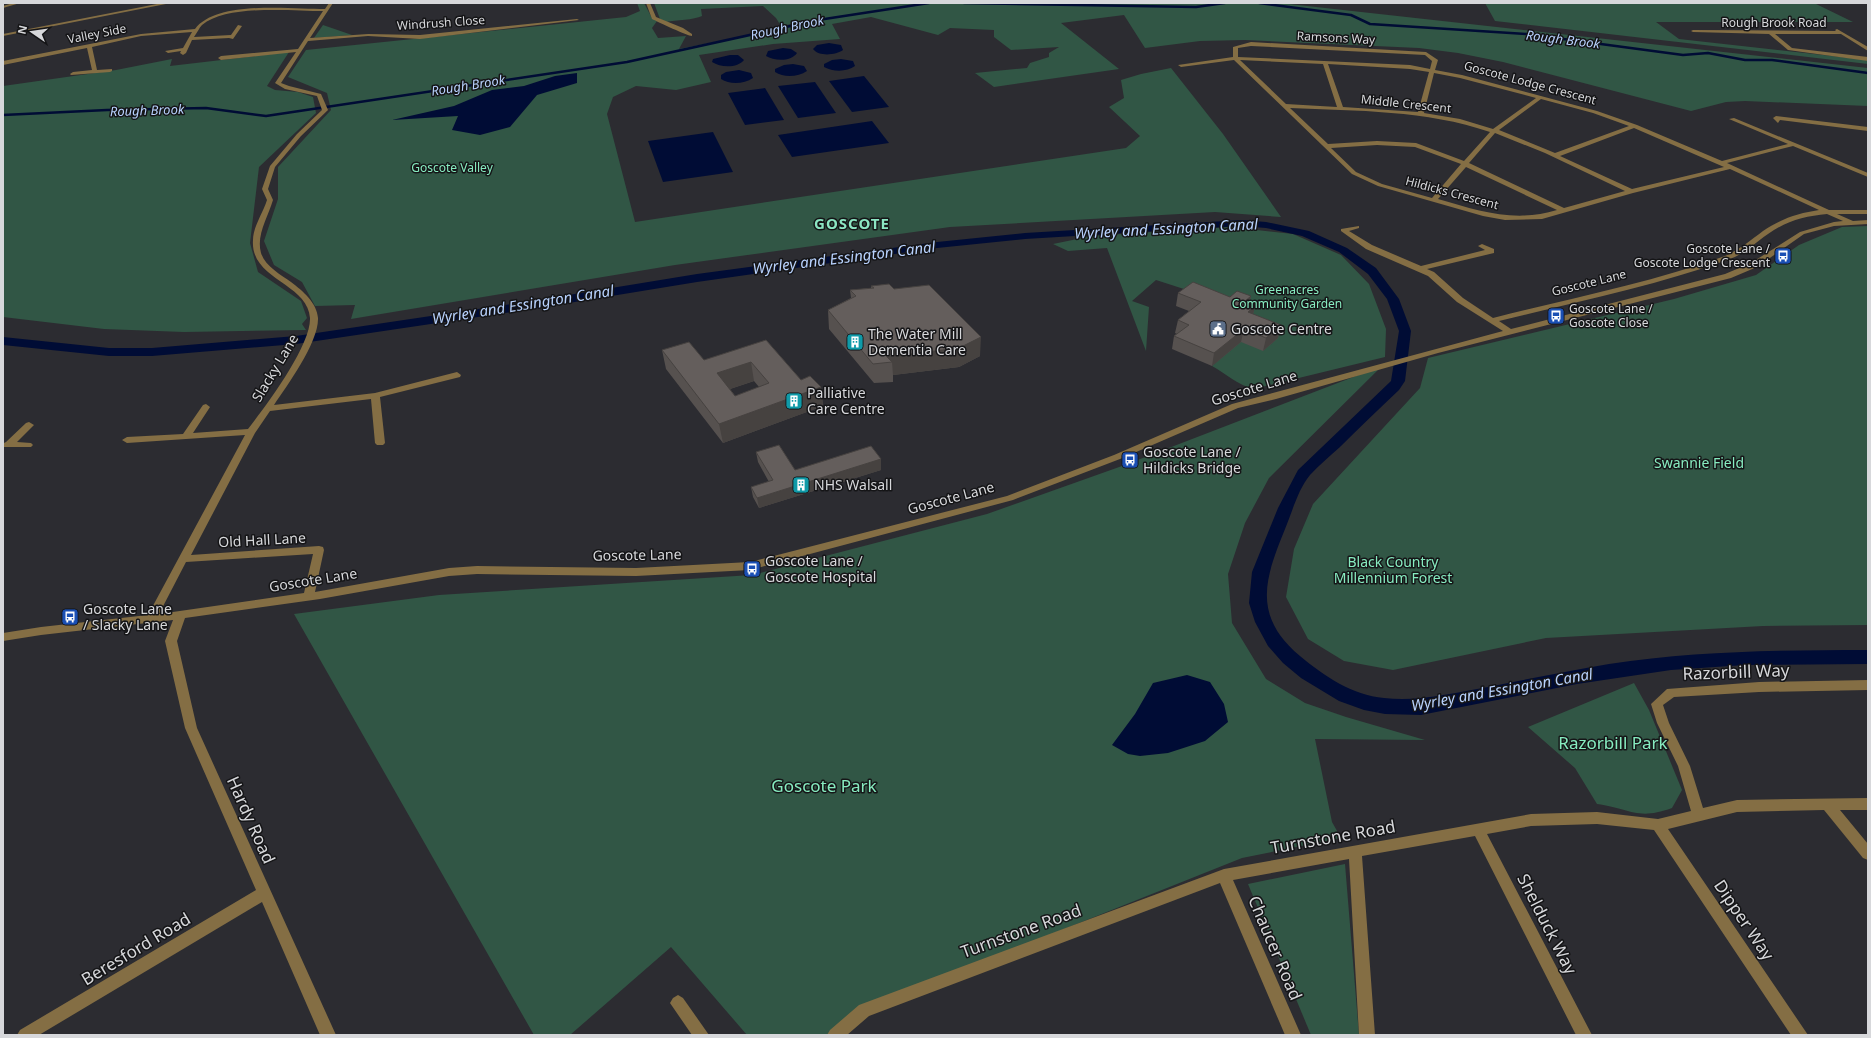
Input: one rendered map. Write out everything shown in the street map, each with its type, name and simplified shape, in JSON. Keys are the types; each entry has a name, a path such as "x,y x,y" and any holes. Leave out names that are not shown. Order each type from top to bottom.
{"street":[{"path":"3,7 19,4 18,3"},
{"path":"3,35 156,4 169,3"},
{"path":"221,58 299,50 331,3"},
{"path":"648,3 654,18 667,24 681,27 690,35"},
{"path":"168,51 184,51 197,30 209,19 244,10 326,10"},
{"name":"Windrush Close","path":"306,40 368,35 420,37 577,20"},
{"path":"192,40 231,37 240,26"},
{"name":"Valley Side","path":"3,63 141,35 197,30"},
{"name":"Rough Brook Road","path":"1837,30 1868,49"},
{"name":"Rough Brook Road","path":"1693,31 1843,33"},
{"name":"Rough Brook Road","path":"1705,32 1711,39"},
{"path":"1771,32 1790,48 1868,59"},
{"name":"Rough Brook Road","path":"1857,41 1868,41"},
{"name":"Ramsons Way","path":"1235,58 1236,47 1251,44 1404,52 1426,54 1432,57 1435,60 1432,70"},
{"path":"89,46 94,72"},
{"name":"Slacky Lane","path":"151,619 251,432 307,344 312,329 314,318 304,298 261,261 256,241 270,200 265,189 272,167 299,135 325,110 324,104 319,95 282,86 278,82 299,50"},
{"name":"Goscote Lodge Crescent","path":"1181,65 1235,58 1325,63 1432,70 1492,83 1595,112 1635,126 1851,222"},
{"name":"Hildicks Crescent","path":"1235,58 1354,173 1380,186 1485,215 1505,218 1542,217 1631,191 1730,167"},
{"path":"1325,63 1342,109"},
{"path":"73,74 110,70"},
{"path":"1421,114 1432,70"},
{"path":"1434,200 1494,131 1541,98"},
{"name":"Middle Crescent","path":"1285,106 1421,114 1461,122 1494,131 1631,191"},
{"path":"1778,121 1776,118 1868,129"},
{"path":"1732,119 1868,175"},
{"path":"1553,156 1635,126"},
{"path":"1326,146 1377,143 1416,145 1466,164 1564,211"},
{"path":"1721,163 1794,144"},
{"name":"Goscote Lane","path":"1493,320 1639,284 1730,256 1754,243 1770,229 1786,219 1829,211 1868,212"},
{"name":"Goscote Lane","path":"3,637 41,631 151,619 309,596 449,572 477,570 636,572 750,566 1010,498 1117,457 1235,406 1273,397 1510,331 1728,276 1754,265 1802,233 1834,224 1868,222"},
{"path":"1357,227 1343,230 1368,247 1431,274 1460,300 1510,331"},
{"path":"1420,268 1491,251 1482,246"},
{"path":"1639,284 1659,294"},
{"path":"267,409 375,396 457,375"},
{"path":"375,396 380,443"},
{"path":"186,436 206,407"},
{"path":"6,445 30,425"},
{"path":"127,440 251,432"},
{"path":"6,445 28,445"},
{"name":"Old Hall Lane","path":"183,558 319,550 309,596"},
{"name":"Hardy Road","path":"181,614 171,641 191,728 328,1035"},
{"name":"Razorbill Way","path":"1699,815 1684,766 1663,723 1657,704 1671,692 1759,687 1868,685"},
{"name":"Turnstone Road","path":"835,1035 864,1010 1224,874 1531,820 1596,818 1658,825 1737,806 1868,804"},
{"path":"1828,805 1868,854"},
{"name":"Dipper Way","path":"1658,825 1800,1035"},
{"name":"Shelduck Way","path":"1478,829 1584,1035"},
{"path":"1356,851 1367,1035"},
{"name":"Chaucer Road","path":"1224,874 1293,1035"},
{"name":"Beresford Road","path":"25,1035 264,893"},
{"path":"678,1003 701,1035"}],"green space":[{"name":"Goscote Valley","path":"637,3 644,3 652,18 657,21 652,28 658,38 686,36 679,49 809,23 806,21 781,26 776,18 763,6 701,9 702,16 666,22 660,19 654,3 1280,3 1868,68 1868,106 1745,101 1726,102 1691,111 1503,62 1458,53 1419,48 1245,40 1200,41 1145,48 1124,15 1061,23 1119,69 994,87 975,73 1027,68 1030,63 1049,57 1049,53 1059,47 1011,50 994,37 994,30 950,28 938,35 871,17 832,24 840,39 773,44 699,55 711,82 676,90 636,86 613,97 607,114 635,222 1126,148 1140,136 1109,107 1124,98 1121,80 1171,68 1223,134 1281,217 1215,212 950,227 675,265 351,319 355,305 315,306 302,282 274,265 264,241 278,199 278,167 331,110 327,93 288,77 306,50 626,17 640,11"},
{"path":"1485,3 1814,3 1853,22 1656,22 1679,39 1868,60 1868,64 1495,21"},
{"path":"323,25 352,35 314,38"},
{"path":"289,52 267,86 275,90 298,92 313,97 316,113 259,167 250,243 258,272 301,301 307,318 302,324 306,330 184,332 104,329 3,317 3,86 116,70 172,59 170,66"},
{"name":"Swannie Field","path":"1868,226 1868,625 1763,626 1546,638 1393,670 1344,661 1308,639 1286,597 1294,549 1313,504 1420,388 1428,358 1674,299 1756,275 1799,245 1842,227"},
{"name":"Greenacres Community Garden","path":"1230,227 1293,234 1341,255 1369,284 1386,329 1385,357 1253,389 1247,387 1212,366 1227,353 1187,290 1156,280 1132,301 1149,307 1146,351 1107,248 1068,251 1053,244 1092,236"},
{"name":"Goscote Park","path":"1382,366 1269,478 1245,523 1228,574 1232,623 1266,679 1305,703 1346,717 1425,740 1315,739 1332,822 1341,838 1242,858 864,1009 834,1035 747,1035 671,947 570,1035 534,1035 294,614 439,595 752,575 987,514 1122,466"},
{"name":"Razorbill Park","path":"1634,683 1649,710 1682,790 1672,808 1660,812 1641,814 1597,804 1575,768 1528,727"},
{"path":"1345,864 1359,1035 1311,1035 1248,884"}],"water":[{"path":"829,43 841,45 843,50 836,53 823,54 816,52 813,49 817,45"},
{"path":"783,48 791,49 797,53 791,58 782,60 769,58 766,56 768,51"},
{"path":"730,55 738,55 744,60 738,65 734,66 724,66 712,62 713,59"},
{"path":"841,59 853,61 855,66 840,71 824,67 824,64 832,60"},
{"path":"793,64 804,66 807,71 799,75 791,76 775,72 775,69 784,65"},
{"path":"739,70 751,73 753,78 745,82 737,83 721,79 721,75 726,72"},
{"path":"577,73 577,83 537,95 510,127 480,135 452,130 458,116 392,120 454,106 492,90 524,86 555,76"},
{"path":"864,76 889,107 852,112 829,81"},
{"path":"815,82 836,113 798,118 778,86"},
{"path":"765,88 784,120 745,125 728,93"},
{"path":"872,121 889,143 792,157 778,135"},
{"path":"713,132 733,172 663,182 648,141"},
{"path":"1187,675 1210,682 1224,704 1228,722 1205,741 1168,753 1140,756 1128,754 1112,745 1135,714 1153,683"}],"building":[{"path":"1193,282 1230,297 1237,291 1251,296 1244,302 1255,306 1248,312 1281,325 1266,338 1244,329 1214,353 1174,336 1189,325 1178,320 1201,302 1178,293"},
{"path":"889,284 894,289 929,285 981,337 959,348 887,357 892,362 873,364 828,310 856,296 850,290 874,288 871,286"},
{"path":"766,340 801,380 810,376 821,387 719,424 662,350 689,342 704,360","holes":["751,362 769,383 735,396 717,373"]},
{"path":"779,445 795,470 871,446 881,459 757,498 751,487 773,480 756,452"}],"waterway":[{"name":"Rough Brook","path":"3,115 107,110 206,108 266,116 627,62 818,20 929,3"},
{"name":"Rough Brook","path":"964,3 1196,7 1225,3"},
{"name":"Rough Brook","path":"1259,3 1351,15 1370,24 1526,34 1683,55 1708,53 1745,60 1772,60 1868,73"},
{"name":"Wyrley and Essington Canal","path":"3,341 109,352 152,352 296,340 532,305 697,278 937,245 1025,236 1242,223 1266,225 1305,233 1343,250 1372,271 1393,299 1405,331 1398,381 1394,387 1303,473 1286,508 1260,572 1258,582 1258,603 1264,622 1275,641 1290,658 1307,673 1326,685 1364,702 1385,706 1421,707 1577,677 1695,660 1794,657 1868,657"}],"place":[{"name":"Goscote Lane / Goscote Lodge Crescent","path":"1783,256"},
{"name":"Goscote Lane / Goscote Close","path":"1556,316"},
{"name":"Goscote Centre","path":"1218,329"},
{"name":"The Water Mill Dementia Care","path":"855,342"},
{"name":"Palliative Care Centre","path":"794,401"},
{"name":"Goscote Lane / Hildicks Bridge","path":"1130,460"},
{"name":"NHS Walsall","path":"801,485"},
{"name":"Goscote Lane / Goscote Hospital","path":"752,569"},
{"name":"Goscote Lane / Slacky Lane","path":"70,617"}],"district":[{"name":"GOSCOTE","path":"852,224"}],"park label":[{"name":"Black Country Millennium Forest","path":"1393,570"}]}
